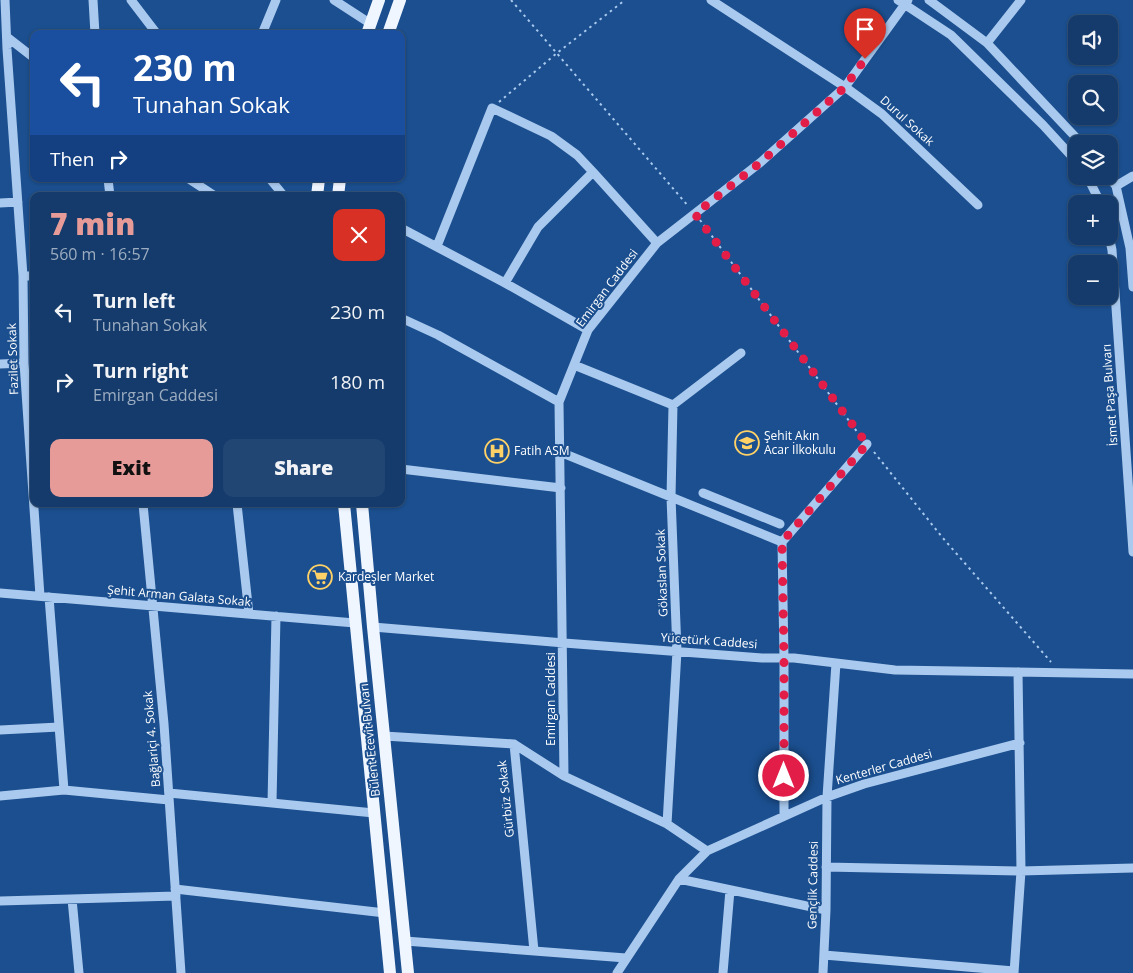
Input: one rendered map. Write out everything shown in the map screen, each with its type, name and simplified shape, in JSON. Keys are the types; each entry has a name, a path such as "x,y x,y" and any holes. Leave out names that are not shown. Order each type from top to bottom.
{"main road":[{"path":"369,29 379,0"},
{"path":"389,30 400,0"},
{"name":"Bülent Ecevit Bulvarı","path":"344,507 390,973"},
{"name":"Bülent Ecevit Bulvarı","path":"362,507 408,973"}],"street":[{"name":"Fazilet Sokak","path":"5,0 7,37 4,49 18,202 23,276 24,363 30,418"},
{"path":"93,0 95,30"},
{"path":"131,0 154,30"},
{"path":"264,30 276,0"},
{"path":"334,0 369,29"},
{"name":"Durul Sokak","path":"711,0 845,87 882,114 978,205"},
{"path":"929,0 987,43 1074,135"},
{"path":"987,43 1021,0"},
{"path":"904,2 951,35 1043,125 1068,152"},
{"name":"Emirgan Caddesi","path":"564,776 564,644 559,402 588,330 657,243 761,162 845,87 904,2"},
{"path":"7,37 30,55"},
{"path":"437,246 492,108 552,136 577,155 657,243"},
{"path":"505,283 538,226 593,172"},
{"path":"1133,176 1116,186 1130,248 1133,287"},
{"path":"201,182 211,192"},
{"path":"273,182 282,192"},
{"path":"0,203 18,202"},
{"path":"405,230 588,330"},
{"name":"İsmet Paşa Bulvarı","path":"1110,245 1133,552"},
{"path":"23,276 30,276"},
{"path":"405,320 559,402"},
{"path":"574,365 673,405 741,353"},
{"path":"0,364 24,363"},
{"name":"Gökaslan Sokak","path":"667,824 677,651 671,497 673,405"},
{"path":"784,816 782,542 867,444"},
{"path":"560,452 782,542"},
{"path":"405,469 561,488"},
{"path":"703,493 780,524"},
{"path":"713,514 718,499"},
{"name":"Fazilet Sokak","path":"37,507 44,597 59,727 64,790"},
{"name":"Bağlariçi 4. Sokak","path":"143,507 169,797 182,973"},
{"path":"237,507 249,614"},
{"name":"Şehit Arman Galata Sokak","path":"0,593 355,624"},
{"path":"272,803 276,616"},
{"name":"Yücetürk Caddesi","path":"373,627 564,644 784,658 895,670 1133,674"},
{"name":"Gençlik Caddesi","path":"823,973 826,910 827,796 836,663"},
{"path":"824,955 1014,972 1020,872 1018,672"},
{"path":"0,730 59,727"},
{"name":"Gürbüz Sokak","path":"384,736 514,744 534,951"},
{"name":"Kenterler Caddesi","path":"617,973 679,879 707,851 827,796 864,784 1020,743"},
{"path":"514,744 564,776 667,824 707,851"},
{"path":"0,796 64,790 272,803 374,813"},
{"path":"826,866 1020,872 1133,868"},
{"path":"679,879 826,910"},
{"path":"724,973 730,890"},
{"path":"0,901 72,899 175,892 385,913"},
{"path":"72,899 79,973"},
{"path":"405,940 626,958"}],"path":[{"path":"511,0 695,214 867,444 942,537 1060,673"},
{"path":"492,108 557,53 625,0"}],"place":[{"name":"Şehit Akın Acar İlkokulu","path":"747,443"},
{"name":"Fatih ASM","path":"497,451"},
{"name":"Kardeşler Market","path":"320,577"}],"route":[{"path":"784,776 782,542 867,444 695,214 761,162 845,87 865,59"}]}
